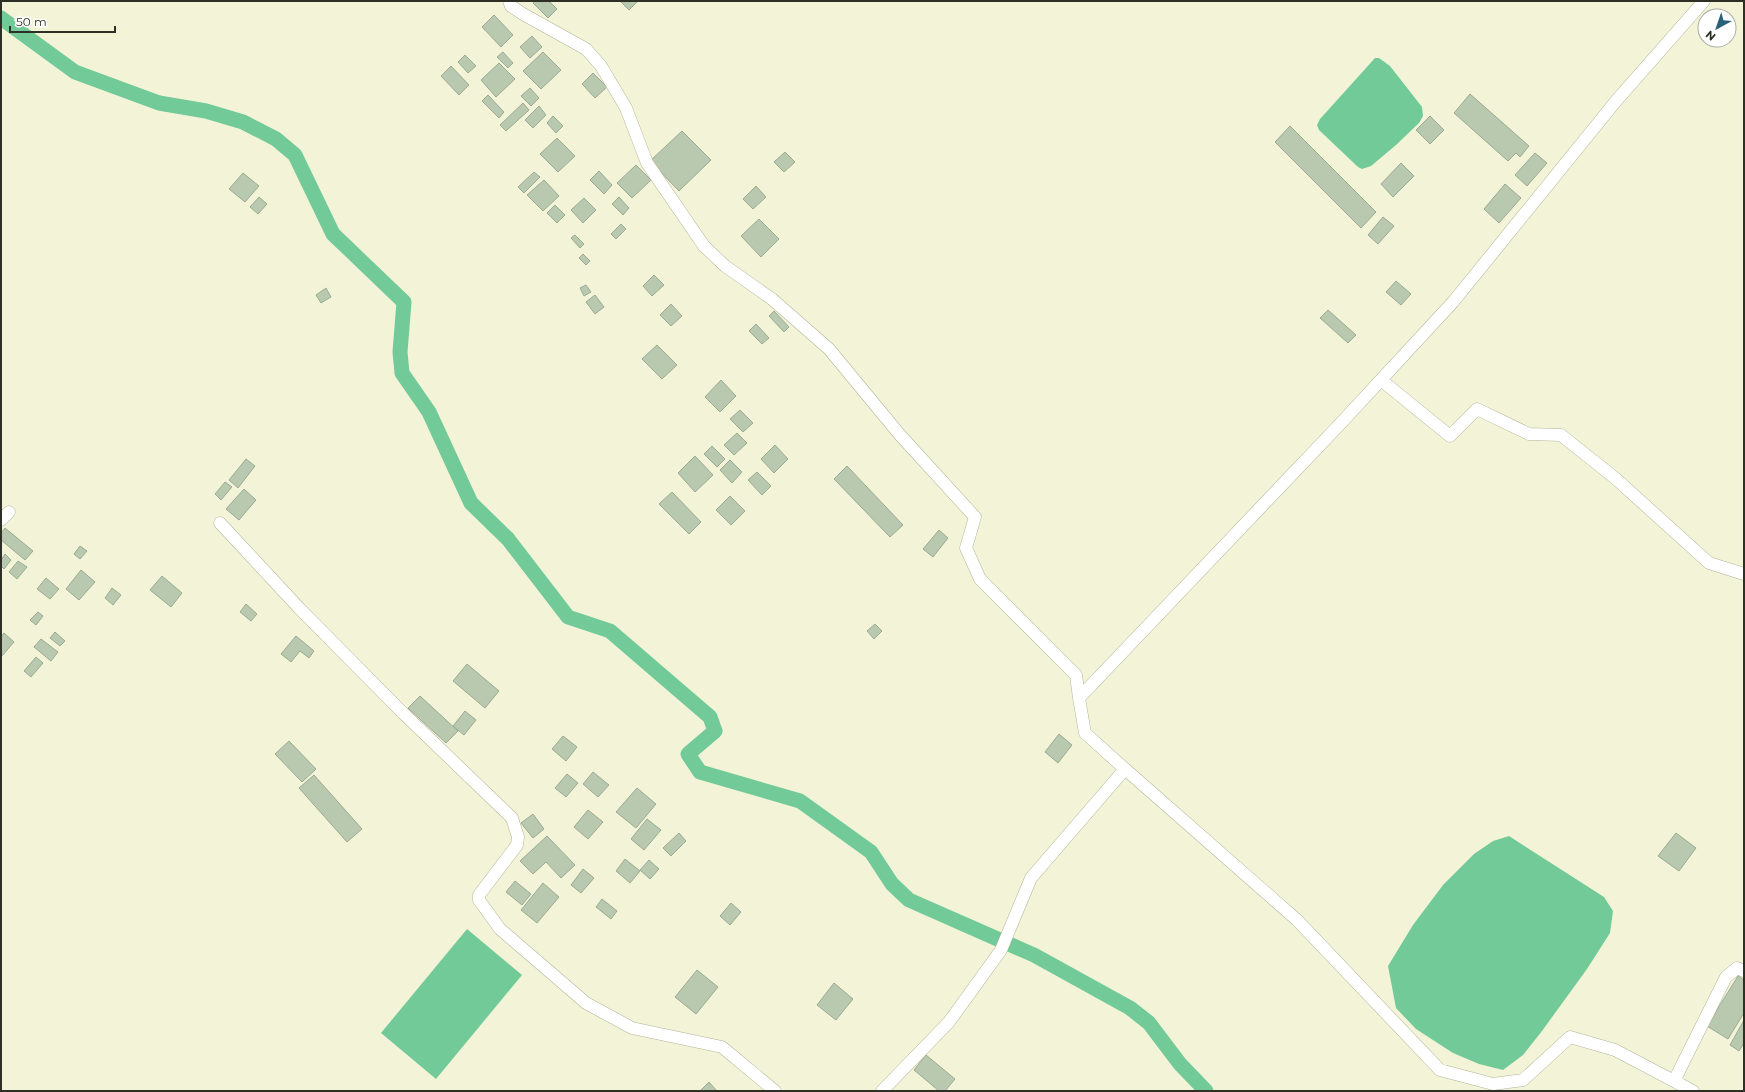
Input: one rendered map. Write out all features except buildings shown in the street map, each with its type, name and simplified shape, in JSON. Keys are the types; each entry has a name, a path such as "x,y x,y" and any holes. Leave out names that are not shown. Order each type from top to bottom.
{"street":[{"path":"509,1 511,6 523,14 586,49 601,66 626,108 647,163 704,246 725,266 772,299 829,349 900,435 975,517 966,548 980,579 1076,675 1085,733 1297,920 1440,1070 1493,1084 1523,1080 1570,1037 1615,1050 1693,1091"},
{"path":"1079,698 1381,380 1453,302 1616,101 1704,1"},
{"path":"1381,380 1450,436 1477,409 1529,434 1562,434 1615,478 1709,563 1744,574"},
{"path":"220,523 299,608 403,713 512,818 518,837 517,845 479,895 479,900 500,929 586,1003 632,1028 722,1047 775,1091"},
{"path":"882,1091 949,1022 1001,950 1031,878 1125,769"},
{"path":"1674,1081 1726,977 1737,968 1744,971"}],"shaded area":[{"path":"1375,58 1379,58 1390,66 1422,107 1423,116 1419,123 1396,145 1371,166 1362,169 1358,167 1319,130 1317,125 1320,119"},
{"path":"1509,836 1604,897 1613,911 1610,933 1587,969 1523,1055 1503,1070 1479,1064 1453,1053 1416,1029 1396,1008 1388,966 1413,925 1443,885 1474,854 1493,841"},
{"path":"467,929 522,975 436,1079 381,1033"}],"waterway":[{"path":"1,18 75,72 159,103 206,111 243,122 276,139 295,155 333,234 404,302 400,352 402,373 429,412 471,503 508,539 568,617 610,631 710,717 715,731 688,754 700,772 800,801 871,852 892,884 909,900 1034,955 1130,1008 1149,1023 1180,1064 1206,1091"}]}
